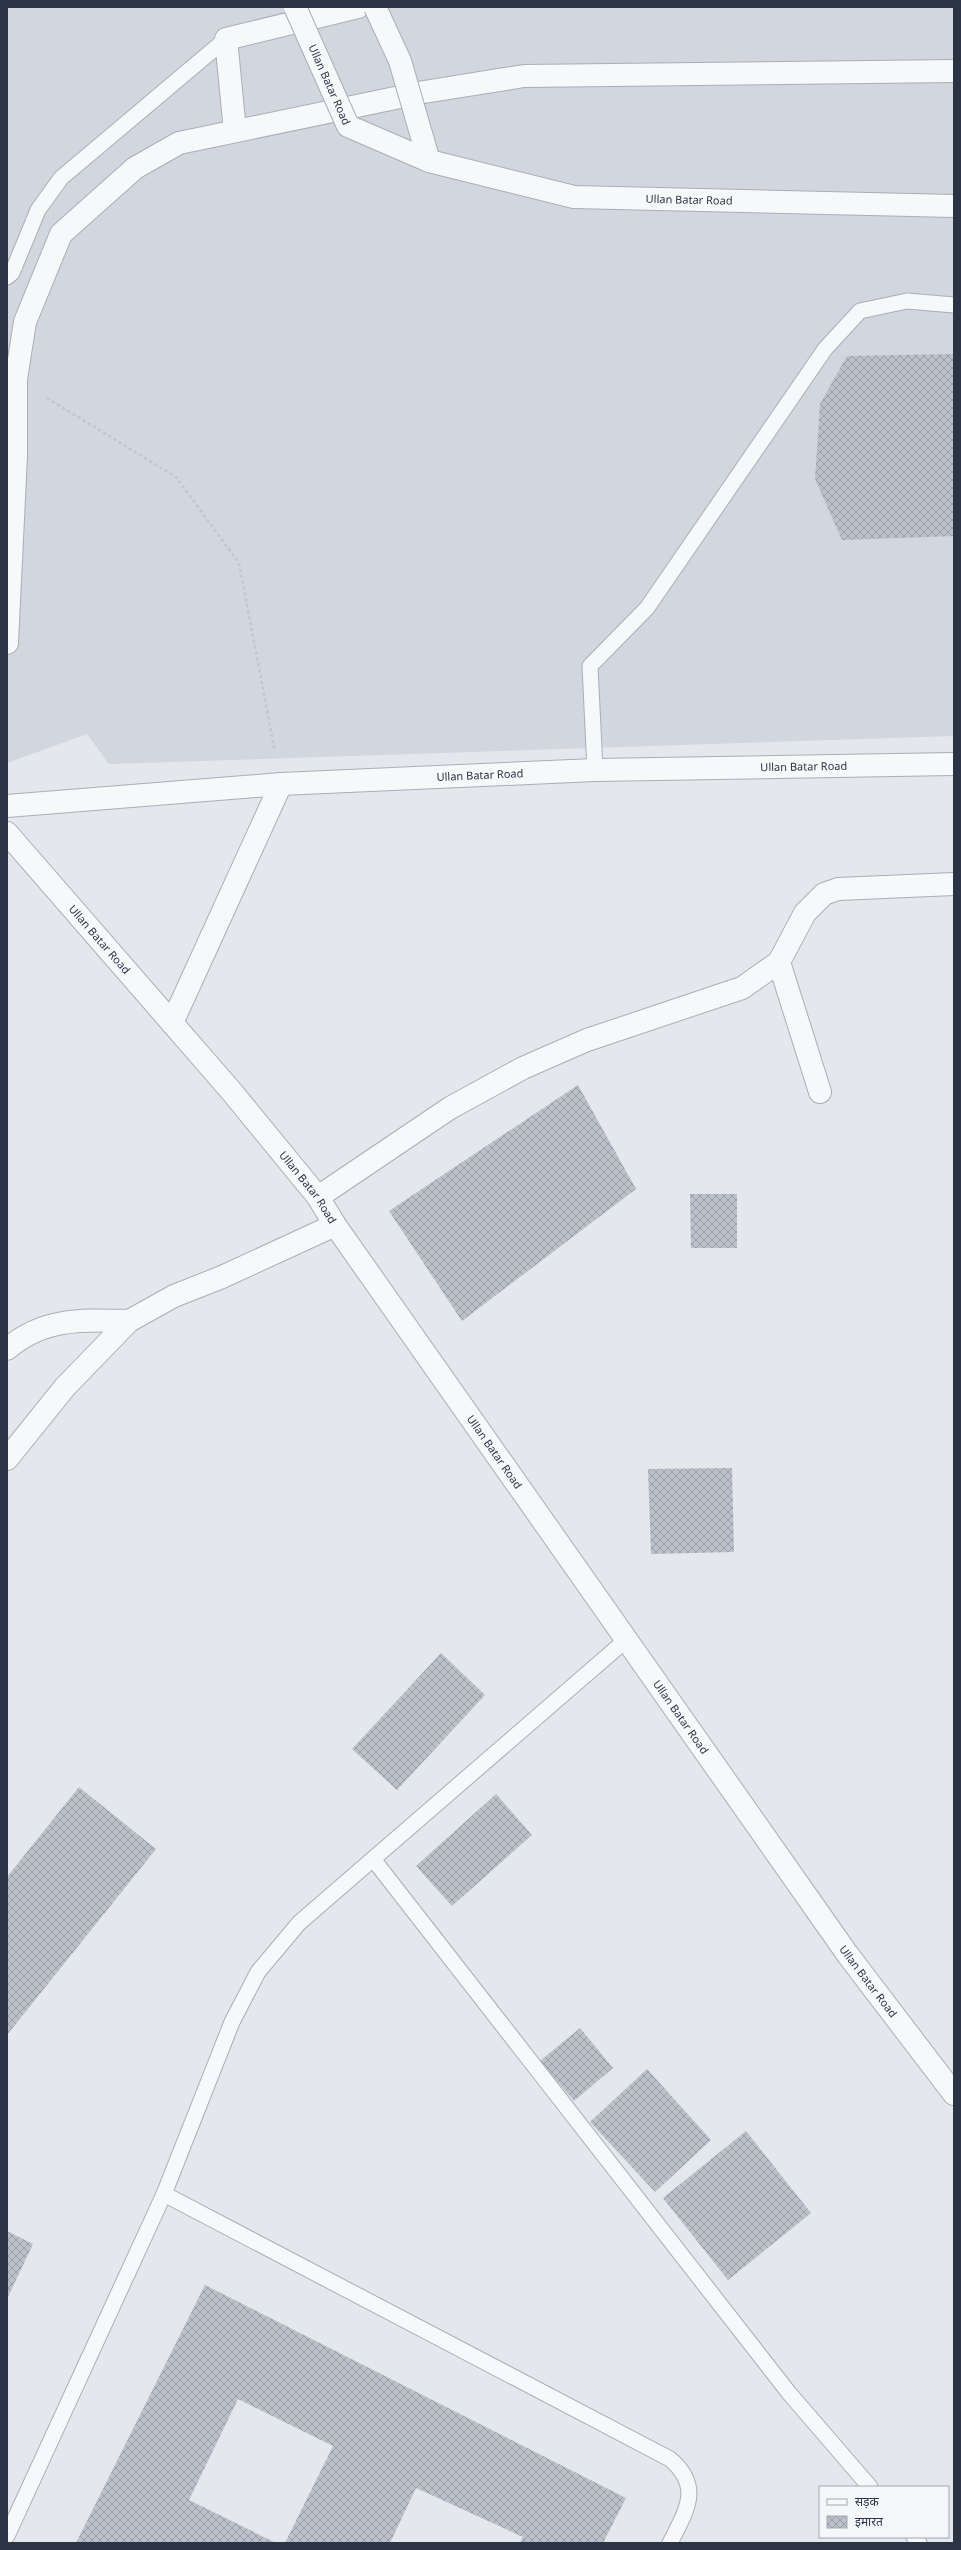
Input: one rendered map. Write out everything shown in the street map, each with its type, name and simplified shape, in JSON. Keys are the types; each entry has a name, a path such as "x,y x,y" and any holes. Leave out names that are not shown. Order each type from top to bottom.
{"street":[{"name":"Ullan Batar Road","path":"296,7 348,126 428,161 574,197 954,206"},
{"path":"236,131 226,39 358,7"},
{"path":"375,7 400,61 428,161"},
{"path":"7,643 16,456 16,379 25,322 61,234 135,168 179,143 424,92 524,76 954,71"},
{"name":"Ullan Batar Road","path":"7,806 281,784 594,770 954,764"},
{"path":"172,1023 281,784"},
{"name":"Ullan Batar Road","path":"7,833 172,1023 318,1197 335,1225 848,1955 950,2085"},
{"path":"318,1197 450,1108 523,1068 587,1040 714,999 742,988 779,962 805,913 824,894 838,889 954,884"},
{"path":"779,962 820,1092"},
{"path":"7,1459 65,1387 129,1321 174,1296 222,1277 335,1225"},
{"path":"7,1349 37,1330 75,1320 129,1321"}],"lane":[{"path":"7,277 12,273 38,210 61,178 226,39"},
{"path":"594,770 590,666 647,608 826,349 860,312 907,301 954,305"},
{"path":"7,2536 164,2194 232,2022 258,1972 299,1923 626,1640"},
{"path":"373,1859 789,2393 869,2486"},
{"path":"164,2194 670,2459 681,2468 688,2479 689,2490 688,2506 670,2543"}],"path":[{"path":"16,379 176,477 239,563 281,784"}],"shaded area":[{"path":"7,7 954,7 954,736 109,764 87,734 7,763"}],"building":[{"path":"954,354 954,536 842,540 815,479 820,404 847,356"},
{"path":"578,1085 636,1189 462,1321 389,1211"},
{"path":"690,1194 737,1194 737,1248 691,1248"},
{"path":"732,1468 734,1552 651,1554 648,1469"},
{"path":"441,1653 485,1695 397,1790 352,1749"},
{"path":"79,1787 156,1849 7,2035 7,1877"},
{"path":"496,1794 532,1835 452,1906 416,1866"},
{"path":"580,2028 613,2068 574,2101 540,2061"},
{"path":"647,2069 711,2140 655,2192 590,2122"},
{"path":"746,2131 811,2213 728,2280 663,2198"},
{"path":"7,2231 33,2244 7,2299"},
{"path":"205,2285 626,2498 603,2543 520,2543 523,2537 416,2488 390,2543 285,2543 333,2446 238,2399 189,2500 276,2543 76,2543"}]}
